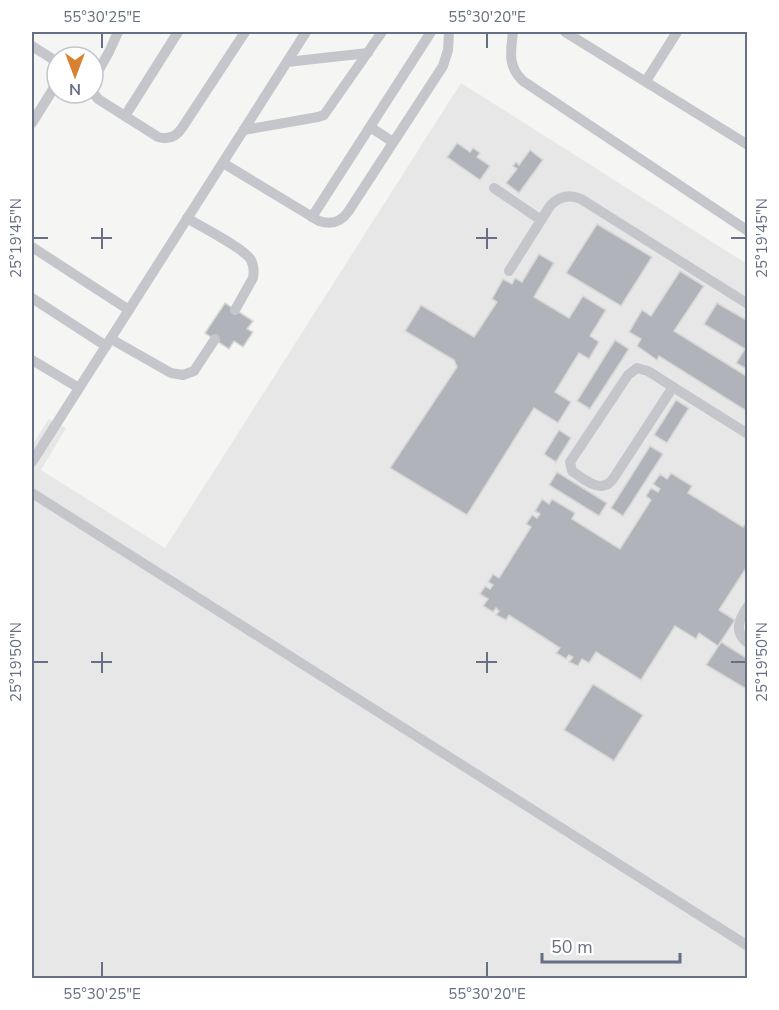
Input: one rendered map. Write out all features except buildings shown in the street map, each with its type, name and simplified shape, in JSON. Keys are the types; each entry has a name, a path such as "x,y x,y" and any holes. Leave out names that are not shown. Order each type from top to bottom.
{"lane":[{"path":"105,59 118,32"},
{"path":"125,116 178,32"},
{"path":"105,103 158,137 175,136 245,32"},
{"path":"32,462 306,32"},
{"path":"244,130 324,115 382,32"},
{"path":"312,216 431,32"},
{"path":"223,162 324,223 341,220 443,66 448,50 449,32"},
{"path":"513,32 510,61 516,75 523,81 747,231"},
{"path":"566,32 747,145"},
{"path":"646,81 677,32"},
{"path":"32,46 45,54"},
{"path":"287,62 368,53"},
{"path":"32,123 45,102"},
{"path":"370,127 393,142"},
{"path":"494,188 541,220"},
{"path":"509,271 550,206 558,198 570,195 581,198 747,304"},
{"path":"187,218 244,253 252,261 253,278 235,310"},
{"path":"32,247 129,310"},
{"path":"32,298 108,342 171,373 183,375 194,371 215,339"},
{"path":"32,360 79,388"},
{"path":"673,387 609,484 598,487 572,471 570,462 631,371 637,368 643,369 673,387 747,434"},
{"path":"32,493 747,946"},
{"path":"747,606 738,628 740,635 747,643"}],"shaded area":[{"path":"461,83 747,264 747,978 32,978 32,445 49,419 66,428 41,470 165,548"}]}
